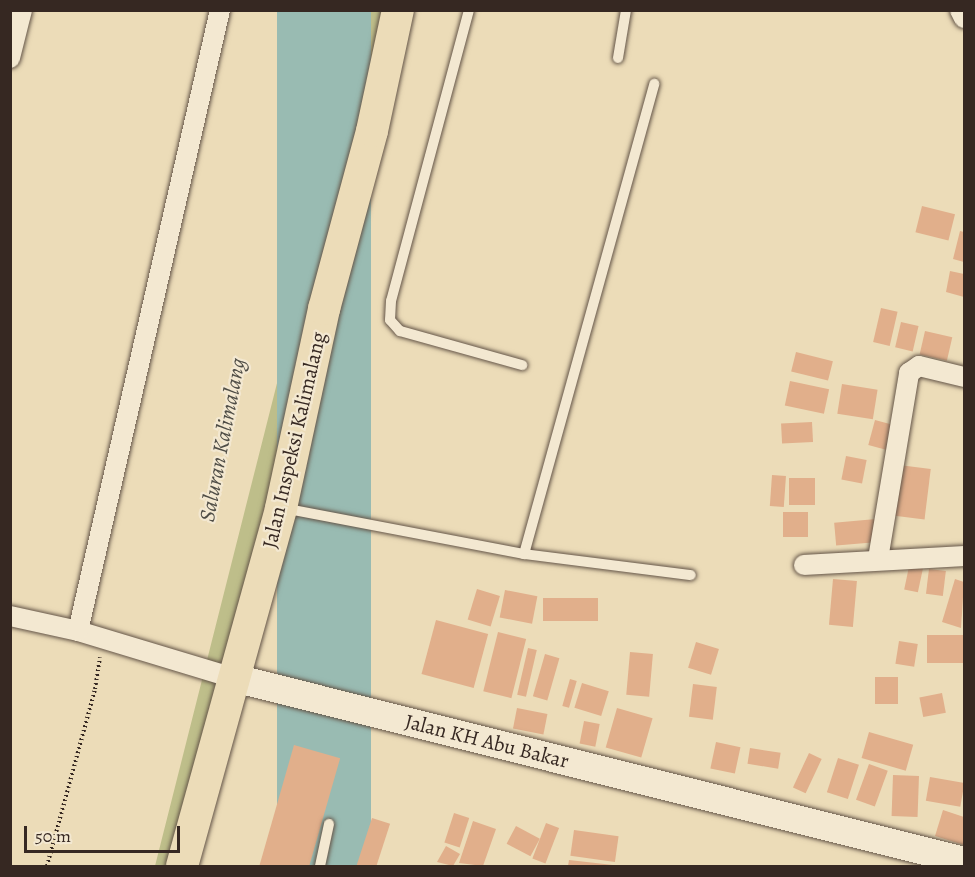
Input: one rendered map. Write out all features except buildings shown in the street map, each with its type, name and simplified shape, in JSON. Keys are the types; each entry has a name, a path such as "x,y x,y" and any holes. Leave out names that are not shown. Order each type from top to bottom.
{"main road":[{"name":"Jalan Inspeksi Kalimalang","path":"182,867 220,732 225,668 280,508 324,309 372,131 398,10"}],"street":[{"path":"10,58 22,10"},
{"path":"78,631 220,10"},
{"path":"960,10 964,18"},
{"path":"878,559 909,374 919,366 964,377"},
{"path":"804,565 964,555"},
{"name":"Jalan KH Abu Bakar","path":"10,616 225,668 964,861"}],"lane":[{"path":"469,10 391,301 390,320 400,331 522,365"},
{"path":"618,58 626,10"},
{"path":"524,554 654,84"},
{"path":"280,508 524,554 691,575"},
{"path":"320,867 329,824"}],"path":[{"path":"47,867 107,641"}],"green space":[{"path":"371,11 398,11 246,633 215,672 220,732 182,866 155,866"}],"water":[{"path":"277,11 371,11 371,866 277,866"}],"water label":[{"name":"Saluran Kalimalang","path":"223,440"}]}
